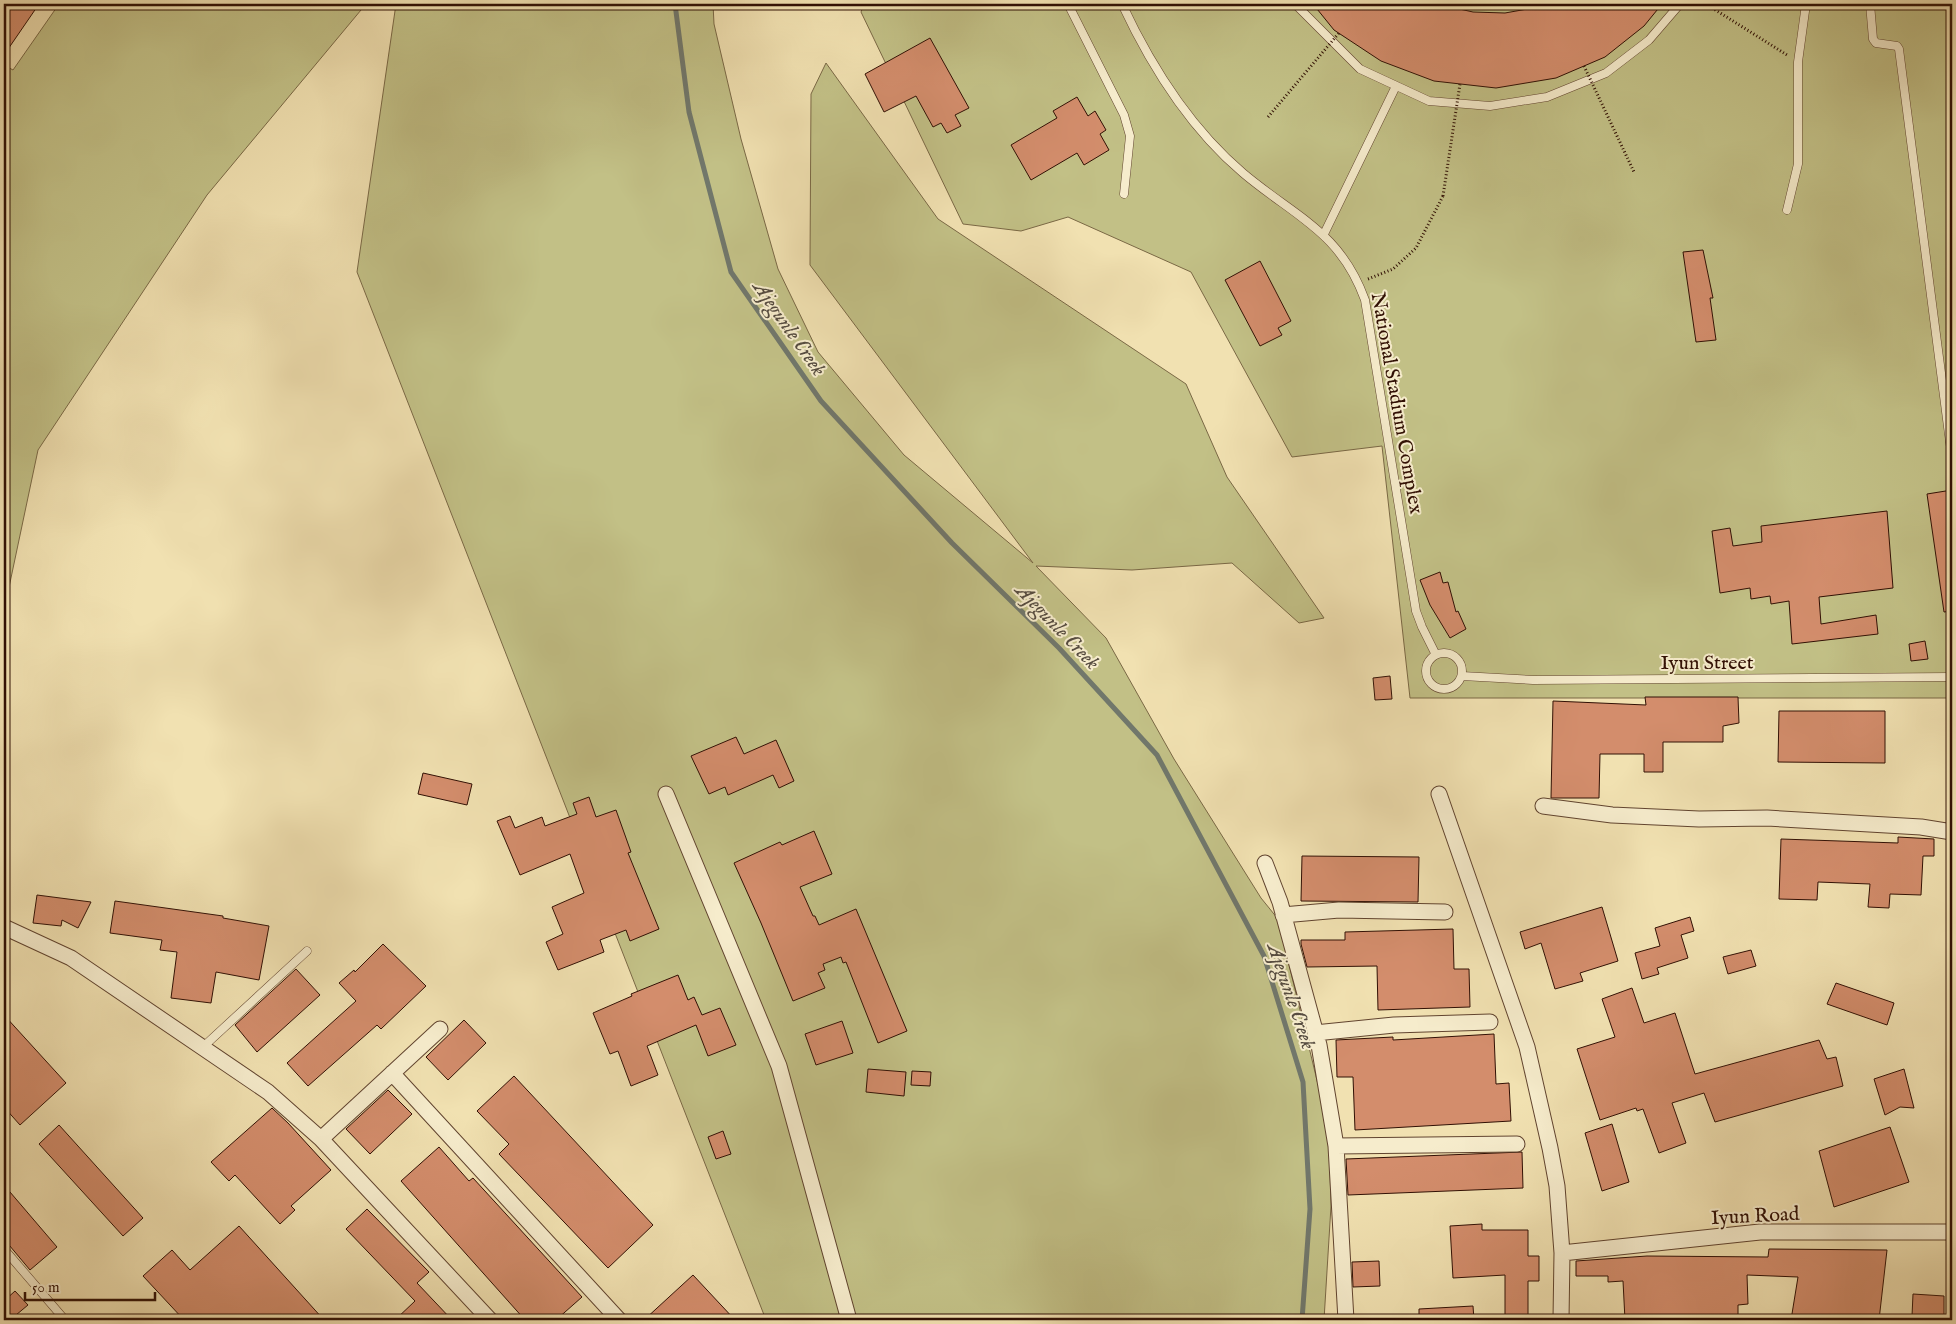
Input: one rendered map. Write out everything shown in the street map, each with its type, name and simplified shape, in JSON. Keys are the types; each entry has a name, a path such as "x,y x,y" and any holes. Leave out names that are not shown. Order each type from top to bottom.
{"street":[{"path":"666,794 779,1066 849,1320"},
{"path":"1439,794 1526,1047 1557,1186 1562,1253 1561,1320"},
{"path":"1543,806 1612,815 1699,819 1767,818 1921,827 1952,832"},
{"path":"1265,863 1284,916 1315,1033 1336,1146 1346,1320"},
{"path":"1284,916 1340,910 1445,912"},
{"path":"4,927 71,958 268,1092 321,1139 490,1320"},
{"path":"1315,1033 1394,1025 1490,1022"},
{"path":"321,1139 440,1029"},
{"path":"392,1073 619,1320"},
{"path":"1336,1146 1517,1144"},
{"name":"Iyun Road","path":"1562,1253 1760,1232 1952,1232"}],"lane":[{"path":"1068,4 1124,115 1128,129 1129,157 1124,194"},
{"name":"National Stadium Complex","path":"1122,4 1157,69 1193,120 1243,173 1324,234 1343,256 1359,283 1367,309 1416,611 1436,655"},
{"path":"1295,4 1360,69 1429,101 1490,106 1547,97 1606,73 1649,40 1680,4"},
{"path":"1787,210 1798,164 1798,62 1806,4"},
{"path":"1870,4 1873,40 1876,43 1897,46 1899,49 1951,450"},
{"path":"1324,234 1396,86"},
{"path":"1447,654 1458,659 1461,664 1462,676 1456,685 1446,690 1435,688 1428,679 1426,668 1436,655 1447,654"},
{"name":"Iyun Street","path":"1462,676 1533,680 1952,677"},
{"path":"203,1047 307,951"},
{"path":"4,1249 65,1320"}],"path":[{"path":"1706,4 1798,62"},
{"path":"1268,117 1339,33"},
{"path":"1584,66 1634,172"},
{"path":"1359,283 1393,269 1416,248 1443,196 1460,84"}],"shaded area":[{"path":"59,4 366,4 207,195 38,450 4,611 4,65 13,70"},
{"path":"396,4 713,4 714,24 741,139 778,269 818,352 904,455 1033,563 810,265 811,94 826,63 938,219 1186,384 1227,477 1324,618 1299,623 1232,563 1132,570 1036,566 1106,638 1174,759 1261,898 1278,919 1329,1130 1331,1206 1324,1320 766,1320 357,272"},
{"path":"864,4 1952,4 1952,698 1410,698 1382,446 1292,457 1191,272 1068,217 1021,231 963,224 861,12"}],"building":[{"path":"4,4 39,4 4,55"},
{"path":"1313,4 1437,4 1473,12 1505,13 1544,4 1662,4 1644,26 1605,57 1556,78 1496,88 1434,81 1381,61 1334,30"},
{"path":"930,38 969,108 955,115 961,126 947,133 941,123 933,127 916,96 884,112 865,74"},
{"path":"1077,97 1088,116 1095,111 1106,130 1100,134 1109,150 1084,165 1077,153 1031,180 1011,145 1057,118 1053,111"},
{"path":"1703,250 1713,298 1710,298 1716,340 1696,342 1683,252"},
{"path":"1260,261 1291,321 1278,328 1282,335 1260,346 1225,280"},
{"path":"1952,490 1952,611 1944,612 1927,494"},
{"path":"1887,511 1893,588 1819,597 1821,624 1876,615 1878,634 1792,644 1789,601 1771,604 1770,596 1751,599 1750,588 1720,593 1712,531 1730,528 1733,546 1762,542 1761,526"},
{"path":"1440,572 1443,583 1448,582 1456,612 1458,611 1466,629 1450,638 1430,605 1420,580"},
{"path":"1925,641 1928,659 1911,661 1909,644"},
{"path":"1390,676 1392,699 1375,700 1373,678"},
{"path":"1645,697 1738,697 1739,723 1723,726 1723,742 1663,742 1663,772 1644,772 1644,754 1600,754 1599,798 1551,798 1553,701 1646,705"},
{"path":"1779,711 1885,711 1885,763 1778,762"},
{"path":"736,737 744,754 776,740 794,781 779,788 773,775 728,795 725,787 709,794 691,756"},
{"path":"423,773 472,784 467,805 418,794"},
{"path":"589,797 596,817 616,810 631,852 628,853 659,929 630,941 626,930 600,940 604,952 558,970 546,942 563,934 552,907 584,893 570,854 520,875 497,821 510,816 515,828 542,817 545,826 577,814 573,803"},
{"path":"814,831 832,874 800,887 813,916 815,916 819,925 856,909 907,1031 878,1043 846,962 843,963 841,957 823,964 825,970 818,973 825,988 793,1001 734,863 780,842 782,845"},
{"path":"1898,837 1934,839 1934,856 1923,856 1921,895 1890,894 1889,908 1868,907 1870,884 1818,882 1817,900 1779,899 1781,839 1898,843"},
{"path":"1302,856 1419,857 1418,902 1301,901"},
{"path":"37,895 91,902 78,928 62,920 61,926 33,923"},
{"path":"115,901 223,916 223,918 269,926 259,980 216,972 211,1003 171,998 177,952 160,950 162,940 110,933"},
{"path":"1602,907 1618,961 1580,973 1583,981 1555,989 1541,943 1525,949 1520,932"},
{"path":"1690,917 1694,931 1681,935 1688,958 1657,968 1659,974 1642,979 1635,953 1660,946 1655,928"},
{"path":"1453,929 1454,969 1469,969 1470,1007 1378,1010 1377,966 1307,967 1301,944 1301,940 1345,940 1345,932"},
{"path":"383,944 426,986 381,1029 377,1025 308,1086 287,1063 356,1001 339,983 354,970 355,972"},
{"path":"1751,950 1756,966 1728,974 1723,957"},
{"path":"296,969 320,995 257,1052 235,1025"},
{"path":"678,975 688,1000 694,997 702,1015 720,1008 736,1045 708,1056 696,1025 647,1046 658,1075 631,1086 618,1051 610,1054 593,1013 632,996 631,994"},
{"path":"1836,983 1894,1003 1887,1025 1827,1004"},
{"path":"1632,988 1644,1023 1675,1013 1695,1074 1819,1040 1827,1059 1836,1057 1843,1086 1715,1122 1704,1093 1672,1103 1686,1143 1659,1153 1643,1109 1637,1111 1636,1108 1600,1120 1577,1049 1615,1037 1602,999"},
{"path":"4,1015 66,1083 20,1125 4,1107"},
{"path":"464,1020 486,1043 448,1080 426,1057"},
{"path":"842,1021 853,1053 816,1065 805,1034"},
{"path":"1494,1034 1496,1084 1509,1083 1511,1121 1355,1130 1353,1077 1337,1077 1336,1040 1393,1037 1393,1040"},
{"path":"868,1069 906,1072 904,1096 866,1092"},
{"path":"1904,1069 1914,1108 1900,1107 1885,1115 1874,1079"},
{"path":"912,1071 931,1072 930,1086 911,1085"},
{"path":"514,1076 653,1225 608,1268 499,1154 509,1144 477,1111"},
{"path":"388,1090 412,1114 370,1154 346,1129"},
{"path":"272,1108 331,1170 291,1206 295,1210 280,1224 235,1175 229,1181 211,1162"},
{"path":"1612,1124 1629,1182 1602,1191 1585,1133"},
{"path":"59,1125 143,1218 123,1236 39,1144"},
{"path":"1890,1127 1909,1182 1834,1207 1819,1151"},
{"path":"723,1131 731,1154 716,1159 708,1137"},
{"path":"439,1147 469,1181 473,1178 582,1297 556,1320 525,1320 401,1181"},
{"path":"1522,1152 1523,1188 1348,1195 1346,1159"},
{"path":"4,1185 57,1247 30,1270 4,1239"},
{"path":"367,1209 429,1272 417,1283 452,1320 395,1320 415,1301 346,1229"},
{"path":"1482,1224 1482,1230 1528,1230 1528,1256 1539,1256 1539,1281 1528,1281 1528,1320 1505,1320 1505,1275 1453,1278 1450,1226"},
{"path":"239,1226 324,1320 184,1320 143,1276 172,1250 190,1270"},
{"path":"1769,1249 1887,1250 1879,1320 1791,1320 1798,1277 1747,1275 1748,1304 1738,1305 1738,1320 1692,1320 1693,1315 1625,1320 1623,1281 1608,1282 1608,1276 1576,1276 1576,1261 1647,1256 1768,1257"},
{"path":"1379,1261 1380,1286 1353,1287 1352,1262"},
{"path":"693,1275 735,1320 644,1320"},
{"path":"15,1291 28,1305 10,1320 4,1314 4,1301"},
{"path":"1913,1294 1944,1296 1944,1320 1923,1320 1923,1317 1912,1316"},
{"path":"1473,1306 1474,1320 1419,1320 1419,1309"}],"waterway":[{"name":"Ajegunle Creek","path":"675,4 689,112 731,272 821,401 952,543 1059,648 1157,755 1264,956 1303,1082 1310,1209 1302,1320"}]}
